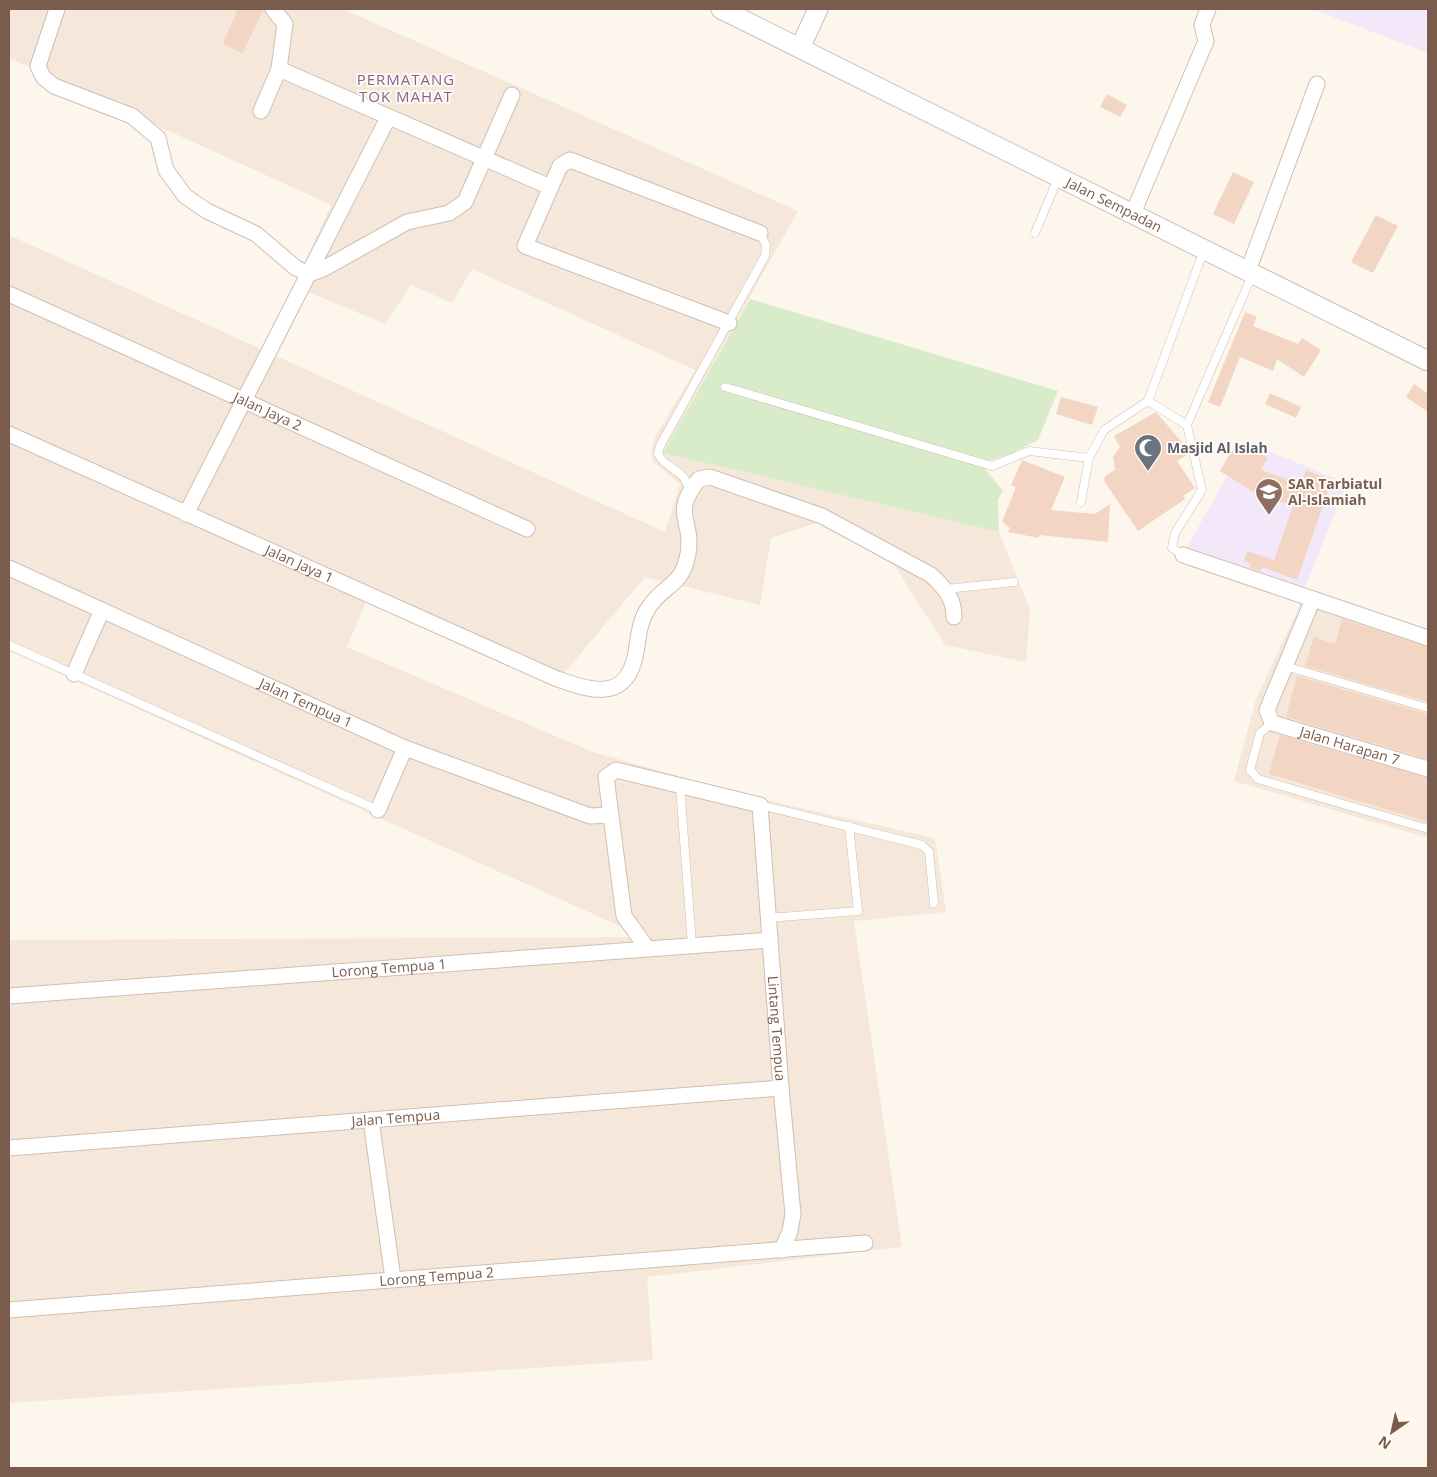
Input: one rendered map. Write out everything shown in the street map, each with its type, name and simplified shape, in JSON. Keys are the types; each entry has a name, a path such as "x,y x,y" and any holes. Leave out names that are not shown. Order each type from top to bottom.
{"street":[{"path":"57,9 38,66 43,77 54,86 132,116 158,138 166,170 185,196 207,212 256,234 296,268 309,274 323,269 407,222 449,213 465,202 512,96"},
{"path":"261,111 280,70 285,24 273,9"},
{"name":"Jalan Sempadan","path":"721,9 1428,361"},
{"path":"800,48 818,9"},
{"path":"1133,213 1206,41 1202,24 1208,9"},
{"path":"280,70 550,187"},
{"path":"1250,272 1317,84"},
{"path":"186,514 388,118"},
{"path":"729,323 525,246 560,166 570,160 760,232"},
{"name":"Jalan Jaya 2","path":"9,294 527,529"},
{"name":"Jalan Jaya 1","path":"9,434 555,678 591,690 609,690 622,682 634,662 640,624 649,606 678,581 684,571 690,537 684,518 684,506 689,491"},
{"path":"689,491 699,479 710,477 822,516 932,575 946,589 954,606 954,618"},
{"path":"1183,556 1428,638"},
{"name":"Jalan Tempua 1","path":"9,568 405,748 590,816 611,815"},
{"path":"1272,723 1267,710 1314,599"},
{"path":"74,674 102,610"},
{"name":"Jalan Harapan 7","path":"1272,723 1428,769"},
{"path":"378,810 405,748"},
{"path":"647,948 624,916 606,777 616,770 760,805"},
{"name":"Lintang Tempua","path":"760,805 781,1088 793,1214 790,1231 782,1250"},
{"name":"Lorong Tempua 1","path":"9,996 770,940"},
{"name":"Jalan Tempua","path":"9,1148 781,1088"},
{"path":"371,1120 393,1279"},
{"name":"Lorong Tempua 2","path":"9,1310 865,1243"}],"lane":[{"path":"1034,233 1059,176"},
{"path":"689,491 683,475 661,460 658,454 660,446 765,256 766,246 760,232"},
{"path":"1081,502 1089,458 1104,430 1148,401 1204,249"},
{"path":"1183,556 1172,548 1175,533 1202,490 1188,425 1250,272"},
{"path":"725,387 992,466 1029,451 1089,458"},
{"path":"1148,401 1188,425"},
{"path":"946,589 1014,582"},
{"path":"9,644 378,810"},
{"path":"1285,666 1428,708"},
{"path":"1272,723 1260,733 1250,770 1258,779 1428,829"},
{"path":"680,786 692,945"},
{"path":"760,805 918,843 927,848 934,903"},
{"path":"768,918 858,911 849,826"}],"shaded area":[{"path":"9,9 343,9 798,211 663,453 999,532 1030,610 1026,662 945,645 894,565 819,522 771,538 760,605 645,577 555,684 367,600 347,647 593,752 752,797 935,838 946,912 854,921 902,1247 647,1277 653,1360 9,1403 9,940 644,937 9,651 9,235 665,532 680,484 652,461 651,449 656,435 695,370 472,269 452,303 411,285 385,324 308,292 306,260 331,205 9,58"},
{"path":"1312,9 1428,9 1428,53"},
{"name":"SAR Tarbiatul Al-Islamiah","path":"1246,442 1347,483 1304,590 1186,549"},
{"path":"1304,590 1428,630 1428,838 1234,781 1256,699 1299,607"}],"green space":[{"path":"750,299 1058,391 1038,440 1008,455 988,461 986,470 1003,491 998,499 999,532 663,453"}],"building":[{"path":"238,9 264,9 242,54 223,43"},
{"path":"1107,94 1127,105 1120,117 1100,107"},
{"path":"1233,172 1254,182 1234,224 1213,214"},
{"path":"1376,215 1398,226 1373,273 1351,262"},
{"path":"1245,312 1257,317 1253,326 1298,344 1302,338 1321,350 1304,377 1277,359 1273,371 1240,357 1220,407 1208,402"},
{"path":"1414,384 1428,394 1428,412 1406,397"},
{"path":"1270,393 1301,407 1296,418 1265,404"},
{"path":"1061,397 1098,407 1092,425 1056,414"},
{"name":"Masjid Al Islah","path":"1156,412 1187,448 1188,454 1177,461 1195,488 1183,496 1185,499 1138,531 1104,481 1105,476 1115,470 1113,457 1120,447 1114,436"},
{"path":"1247,445 1268,458 1261,470 1301,484 1306,470 1332,480 1297,580 1262,567 1260,571 1250,568 1251,564 1244,561 1247,551 1274,560 1293,506 1255,493 1220,471 1232,450 1241,455"},
{"path":"1022,460 1065,477 1051,510 1095,514 1110,504 1108,542 1039,535 1038,538 1008,532 1010,528 1002,522 1016,487 1011,485"},
{"path":"1342,619 1428,647 1428,702 1305,666 1314,637 1335,644"},
{"path":"1297,676 1428,714 1428,759 1286,717"},
{"path":"1280,735 1428,778 1428,822 1269,774"}],"place":[{"name":"Masjid Al Islah","path":"1148,472"},
{"name":"SAR Tarbiatul Al-Islamiah","path":"1269,516"}],"district":[{"name":"PERMATANG TOK MAHAT","path":"406,88"}]}
